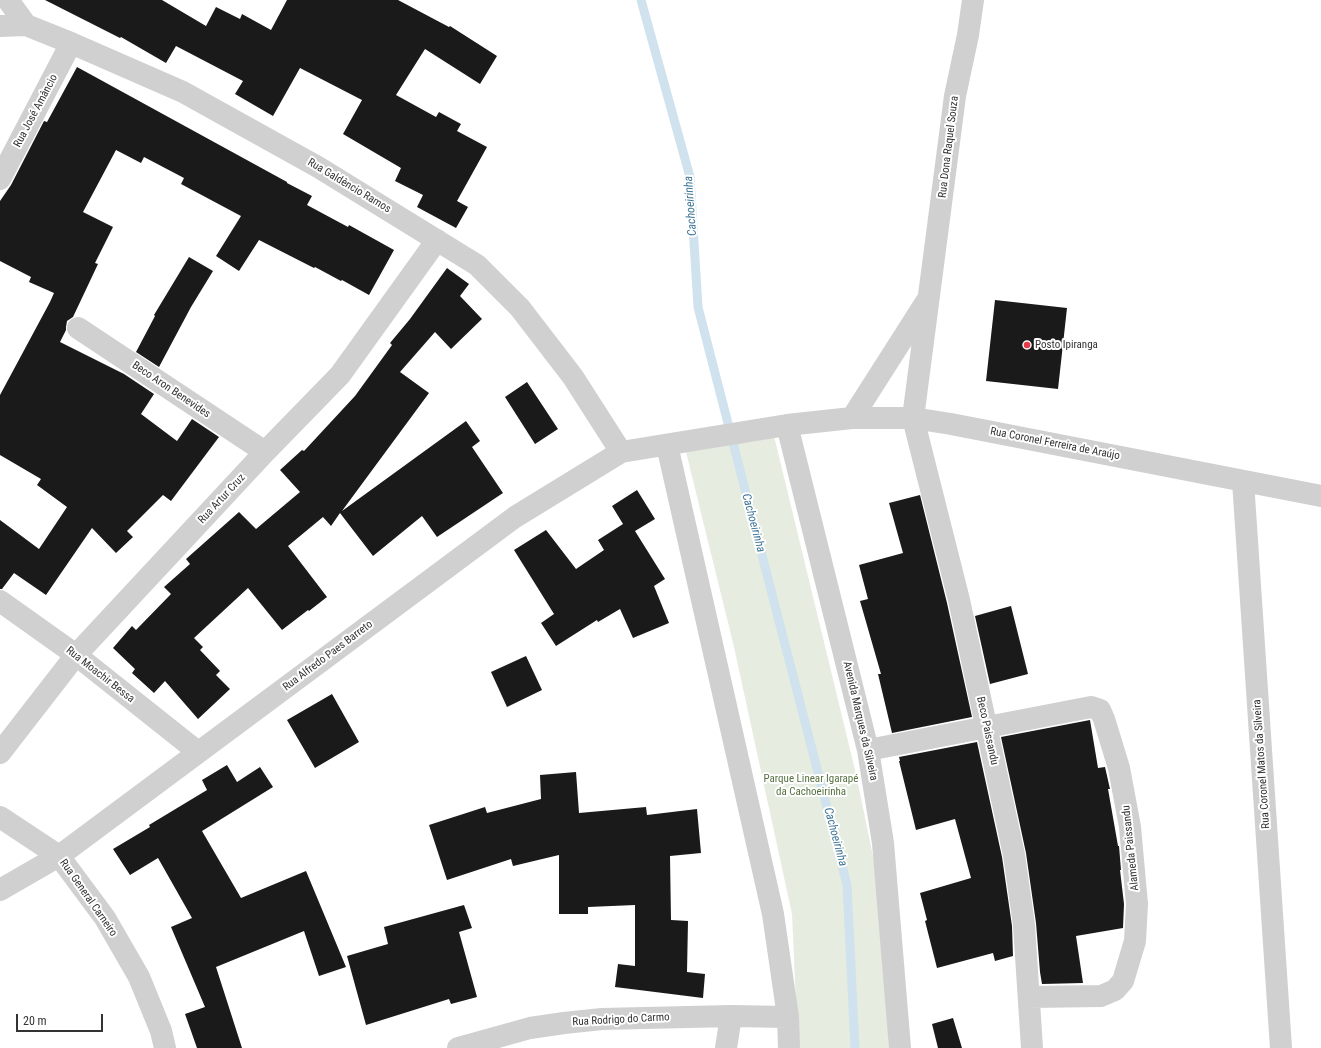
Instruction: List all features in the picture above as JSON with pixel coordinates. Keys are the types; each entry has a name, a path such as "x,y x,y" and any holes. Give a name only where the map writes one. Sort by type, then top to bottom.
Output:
{"street":[{"path":"8,0 26,25"},
{"name":"Rua Dona Raquel Souza","path":"913,418 955,96 968,35 973,0"},
{"name":"Rua Galdêncio Ramos","path":"0,26 26,25 183,92 318,167 477,265 520,308 573,377 621,452"},
{"name":"Rua José Amâncio","path":"0,178 71,43"},
{"name":"Rua Artur Cruz","path":"0,753 76,655 265,452 340,375 437,240"},
{"name":"Rua Dona Raquel Souza","path":"852,418 930,296"},
{"name":"Beco Aron Benevides","path":"78,328 265,452"},
{"name":"Rua Coronel Ferreira de Araújo","path":"761,429 852,418 913,418 958,425 1321,496"},
{"name":"Beco Paissandu","path":"913,418 959,600 1014,854 1024,925 1032,1048"},
{"name":"Avenida Marques da Silveira","path":"787,425 868,750 883,843 900,1048"},
{"name":"Rua Alfredo Paes Barreto","path":"0,890 59,856 515,517 621,452 761,429"},
{"path":"675,444 773,914 788,1017 789,1048"},
{"name":"Rua Coronel Matos da Silveira","path":"1243,481 1281,1048"},
{"name":"Rua Moachir Bessa","path":"0,601 76,655 198,752"},
{"name":"Alameda Paissandu","path":"987,728 1091,707 1100,710 1119,768 1130,827 1136,904 1135,941 1123,981 1115,990 1101,996 1029,997"},
{"path":"868,750 987,728"},
{"name":"Rua General Carneiro","path":"0,817 59,856 105,918 140,977 161,1031 165,1048"},
{"path":"726,1048 730,1016"},
{"name":"Rua Rodrigo do Carmo","path":"458,1048 530,1028 564,1022 602,1019 730,1016 788,1017"}],"green space":[{"name":"Parque Linear Igarapé da Cachoeirinha","path":"774,436 856,774 881,895 889,1048 798,1048 792,914 734,647 686,452"}],"building":[{"path":"45,0 162,0 206,26 216,7 240,19 242,14 271,30 287,0 398,0 449,27 450,26 497,56 480,84 425,49 396,95 436,117 439,112 461,124 457,131 487,147 457,201 468,207 456,228 417,207 423,195 395,181 401,168 343,134 362,100 300,68 273,116 235,94 243,81 176,46 166,63 121,37 120,38"},
{"path":"77,67 312,196 307,205 348,227 349,225 394,250 369,295 342,280 341,281 315,267 314,268 259,240 239,271 216,256 241,216 181,184 184,178 144,157 141,163 116,150 83,212 113,227 95,263 98,264 73,317 67,321 66,330 60,342 124,374 154,394 141,414 177,441 192,419 219,437 171,501 163,495 127,531 133,537 116,553 92,528 46,595 14,573 2,589 0,589 0,520 39,549 67,507 37,485 41,479 0,455 0,395 54,293 29,282 31,277 0,261 0,201 11,185 44,121 47,122"},
{"path":"189,257 213,271 191,307 159,367 136,352 155,316 154,315"},
{"path":"447,268 469,284 460,296 482,319 451,349 435,332 400,372 429,393 342,511 466,421 480,441 472,447 503,493 437,537 422,516 373,556 340,513 331,526 323,517 288,546 327,597 282,630 248,588 194,638 203,647 200,650 220,671 216,675 230,689 198,719 165,681 154,693 132,673 135,669 113,648 132,626 136,630 171,594 164,587 190,564 186,559 239,512 256,529 300,492 280,470 302,450 304,451 355,396 392,345 390,343 410,319"},
{"name":"Posto Ipiranga","path":"995,300 1067,308 1058,389 986,381"},
{"path":"527,382 558,429 535,444 505,397"},
{"path":"637,490 655,519 635,531 665,579 654,586 669,623 633,638 620,609 598,622 597,620 556,646 541,623 554,614 514,550 546,530 576,569 604,550 598,540 623,524 612,506"},
{"path":"920,495 947,603 972,717 892,733 878,674 881,674 860,601 868,599 859,565 903,553 889,503"},
{"path":"1011,606 1028,674 990,684 975,616"},
{"path":"526,656 542,690 507,707 491,672"},
{"path":"332,694 359,742 315,768 287,720"},
{"path":"1090,720 1098,768 1105,767 1110,789 1108,789 1119,846 1124,904 1123,928 1076,936 1083,983 1042,984 1036,923 1026,853 1001,737"},
{"path":"977,742 1002,857 1012,926 1013,956 995,961 993,953 937,968 925,921 927,920 920,893 971,878 955,819 916,830 899,757"},
{"path":"227,765 237,782 260,767 273,787 202,831 241,898 306,871 346,967 319,976 304,931 216,967 242,1048 197,1048 185,1014 205,1007 171,927 192,918 158,858 130,875 113,849 207,790 202,780"},
{"path":"576,772 579,813 646,807 647,815 697,809 701,853 670,856 671,920 688,921 687,972 705,974 703,998 615,987 618,964 635,966 635,905 588,907 588,914 559,914 559,855 513,866 511,859 447,880 429,825 485,807 487,813 541,799 540,775"},
{"path":"464,905 472,928 459,932 477,997 451,1004 449,999 366,1025 347,956 388,944 384,927"},
{"path":"953,1018 962,1048 938,1048 932,1024"}],"waterway":[{"name":"Cachoeirinha","path":"641,0 690,177 698,307 847,885 855,1048"}],"place":[{"name":"Posto Ipiranga","path":"1027,345"}]}
